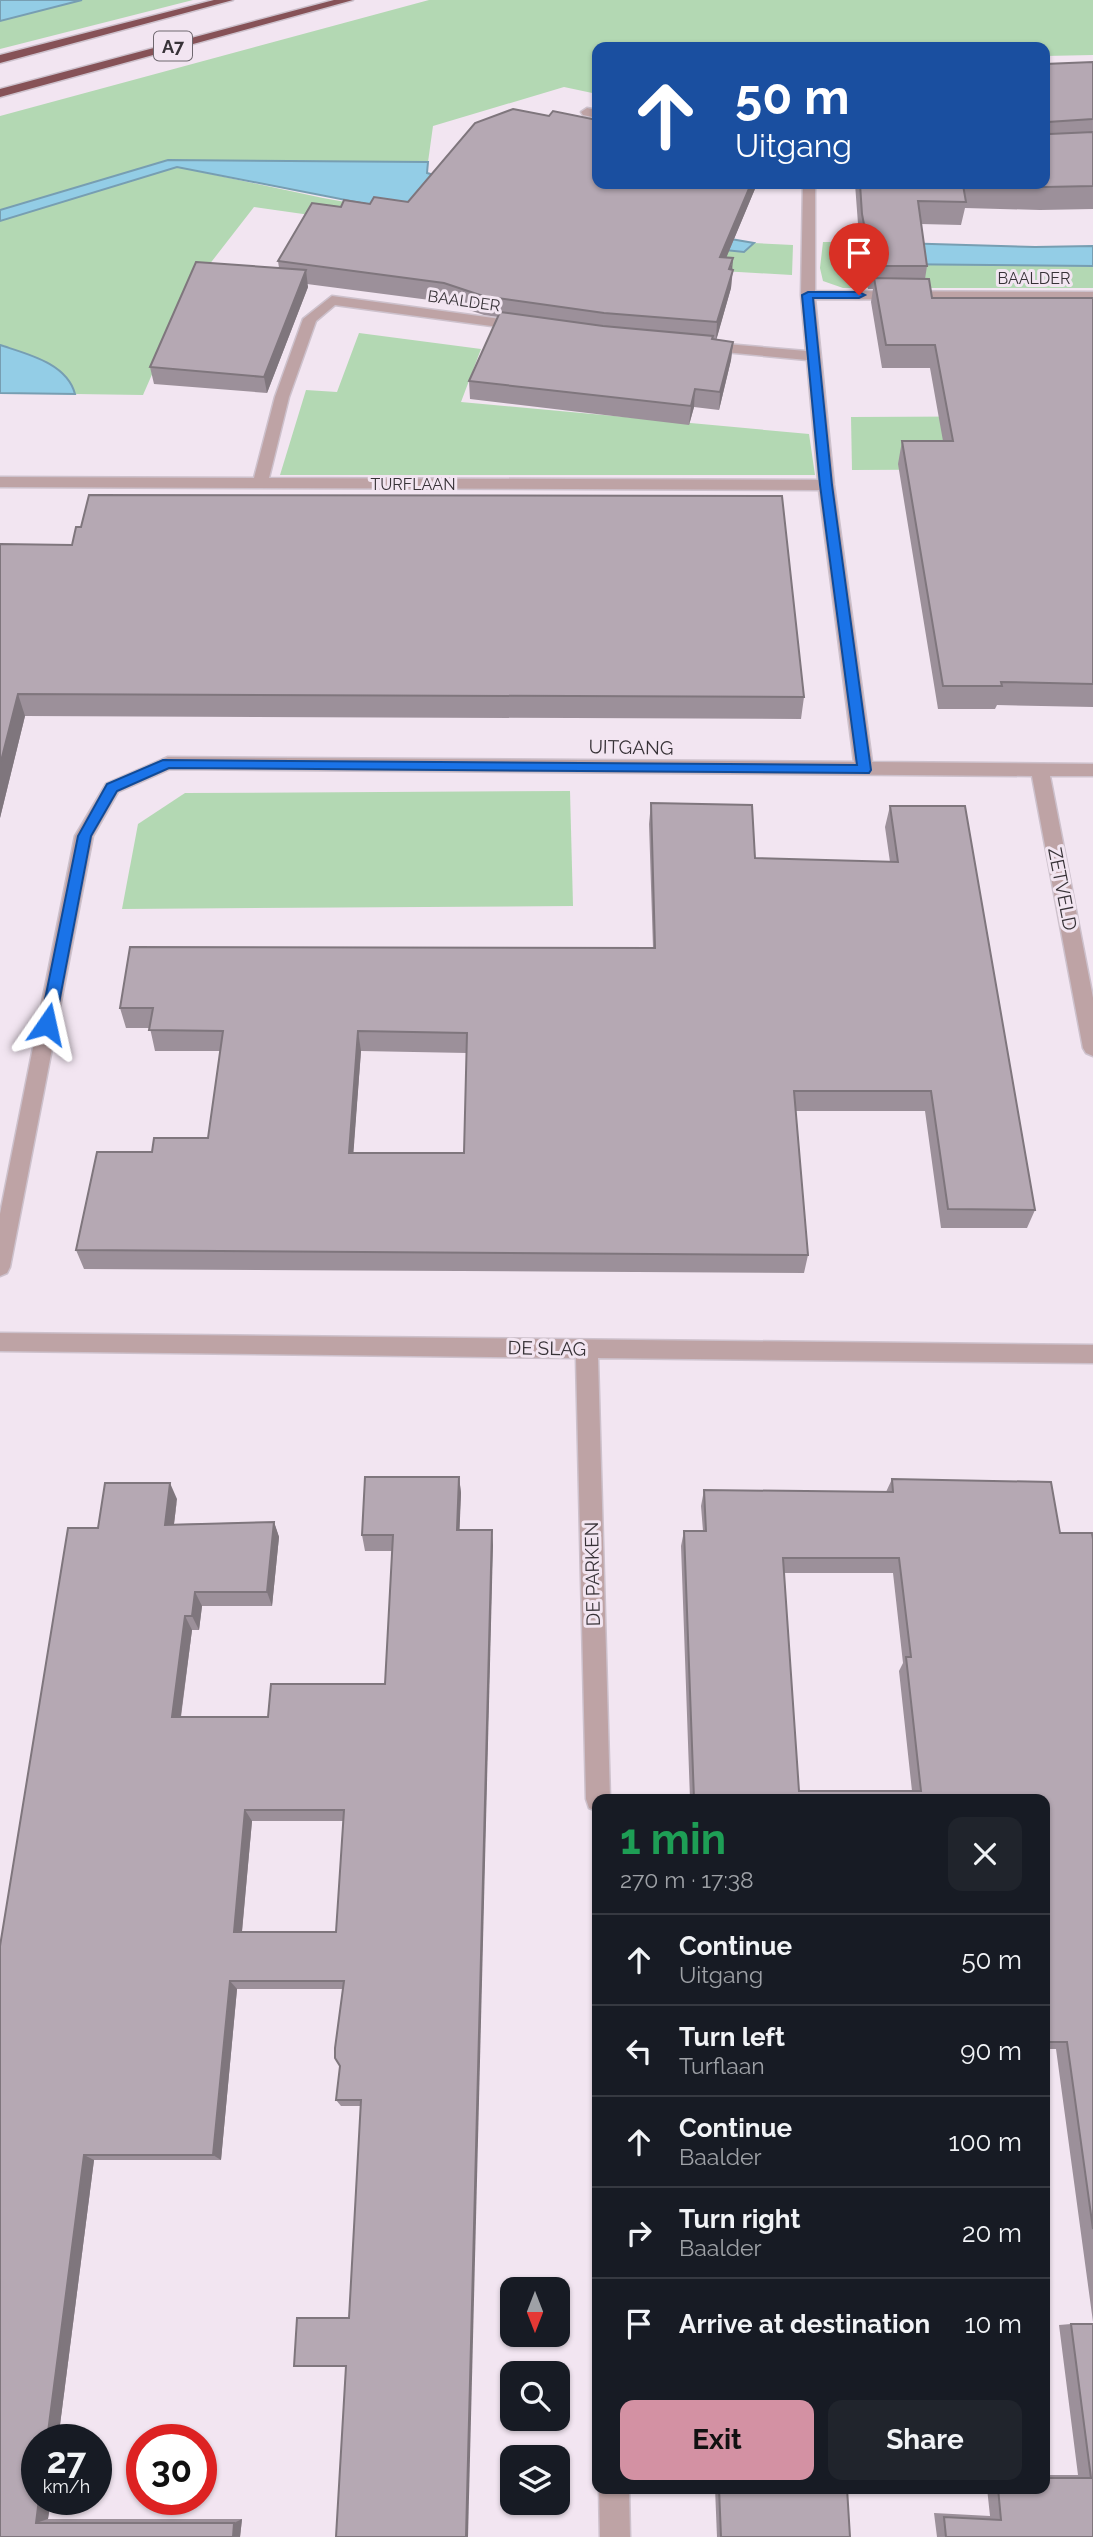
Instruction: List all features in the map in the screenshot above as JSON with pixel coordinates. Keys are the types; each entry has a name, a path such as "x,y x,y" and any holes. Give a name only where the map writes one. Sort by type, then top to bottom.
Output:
{"highway":[{"name":"A7","path":"0,59 227,0"},
{"name":"A7","path":"0,93 347,0"}],"street":[{"path":"809,189 808,295 826,485 864,770"},
{"name":"BAALDER","path":"808,295 1093,296"},
{"name":"BAALDER","path":"260,484 282,397 310,319 332,300 535,328"},
{"path":"682,345 814,356"},
{"name":"TURFLAAN","path":"0,482 826,485"},
{"name":"UITGANG","path":"0,1267 85,836 112,788 168,764 1093,770"},
{"name":"ZETVELD","path":"1040,771 1093,1048"},
{"name":"DE SLAG","path":"0,1342 1093,1354"},
{"name":"DE PARKEN","path":"587,1348 597,1794"},
{"path":"614,2494 615,2537"}],"green space":[{"path":"82,0 193,0 0,49 0,21"},
{"path":"429,0 1093,0 1093,55 1050,56 1050,42 592,42 592,93 564,87 433,126 428,162 196,160 178,167 323,198 463,223 744,252 754,243 793,245 792,275 688,269 254,207 188,292 143,395 75,394 71,383 55,367 0,345 0,116"},
{"path":"823,242 863,242 884,264 1093,266 1093,288 843,288 823,281 820,268"},
{"path":"359,333 481,349 461,402 809,434 815,475 280,475 306,390 337,392"},
{"path":"1093,416 1093,469 852,470 851,417"},
{"path":"570,791 573,906 122,909 138,824 185,793"}],"water":[{"path":"0,0 82,0 0,21"},
{"path":"168,160 428,162 427,173 508,194 630,221 754,243 744,252 463,223 177,167 0,221 0,210"},
{"path":"863,242 1093,246 1093,266 884,264 860,258 856,248"},
{"path":"0,345 55,367 71,383 75,394 0,393"}],"building":[{"path":"1093,62 1093,119 1050,122 1050,64"},
{"path":"513,109 549,116 553,111 592,119 592,189 749,189 720,257 733,258 729,269 733,270 717,322 604,313 483,296 444,283 278,261 312,203 341,207 344,200 370,204 374,197 408,202 475,123"},
{"path":"1093,132 1093,186 1050,187 1050,134"},
{"path":"860,189 964,189 966,202 918,201 927,266 872,266"},
{"path":"196,262 306,270 264,377 150,367"},
{"path":"874,278 929,279 932,298 1093,298 1093,684 1001,682 1002,686 943,686 902,441 953,441 935,345 886,345"},
{"path":"500,312 603,326 713,336 712,339 733,342 720,392 695,389 691,406 469,381"},
{"path":"89,495 782,496 804,697 18,694 0,765 0,544 72,545 76,527 81,527"},
{"path":"651,803 752,805 755,858 898,862 890,806 965,806 1035,1210 948,1209 931,1091 794,1091 808,1255 76,1250 97,1152 152,1152 154,1138 208,1138 223,1031 149,1030 153,1008 120,1008 130,947 655,948","holes":["358,1031 467,1033 464,1153 349,1153"]},
{"path":"365,1477 459,1477 457,1530 492,1530 466,2537 336,2537 346,2366 294,2366 297,2318 349,2318 361,2100 336,2100 340,2066 335,2058 335,2048 344,1981 230,1981 213,2155 84,2155 49,2424 21,2424 21,2515 37,2515 36,2523 234,2523 233,2537 0,2537 0,1946 68,1528 98,1528 105,1483 170,1483 165,1525 274,1522 267,1592 195,1592 192,1616 185,1616 172,1717 268,1717 271,1684 385,1684 393,1535 362,1535","holes":["245,1810 344,1810 336,1932 234,1932"]},
{"path":"892,1479 1051,1482 1060,1533 1092,1533 1093,2229 1067,2042 1050,2042 1050,1794 694,1794 684,1531 706,1531 704,1490 893,1492","holes":["783,1558 899,1558 911,1657 906,1657 921,1791 799,1791"]},
{"path":"1071,2324 1093,2324 1093,2537 946,2537 944,2517 1001,2520 999,2494 1050,2494 1050,2478 1091,2478"},
{"path":"719,2494 847,2494 850,2537 721,2537"}],"route":[{"path":"47,1024 85,836 112,788 168,764 864,770 826,485 808,295 859,295"}]}
